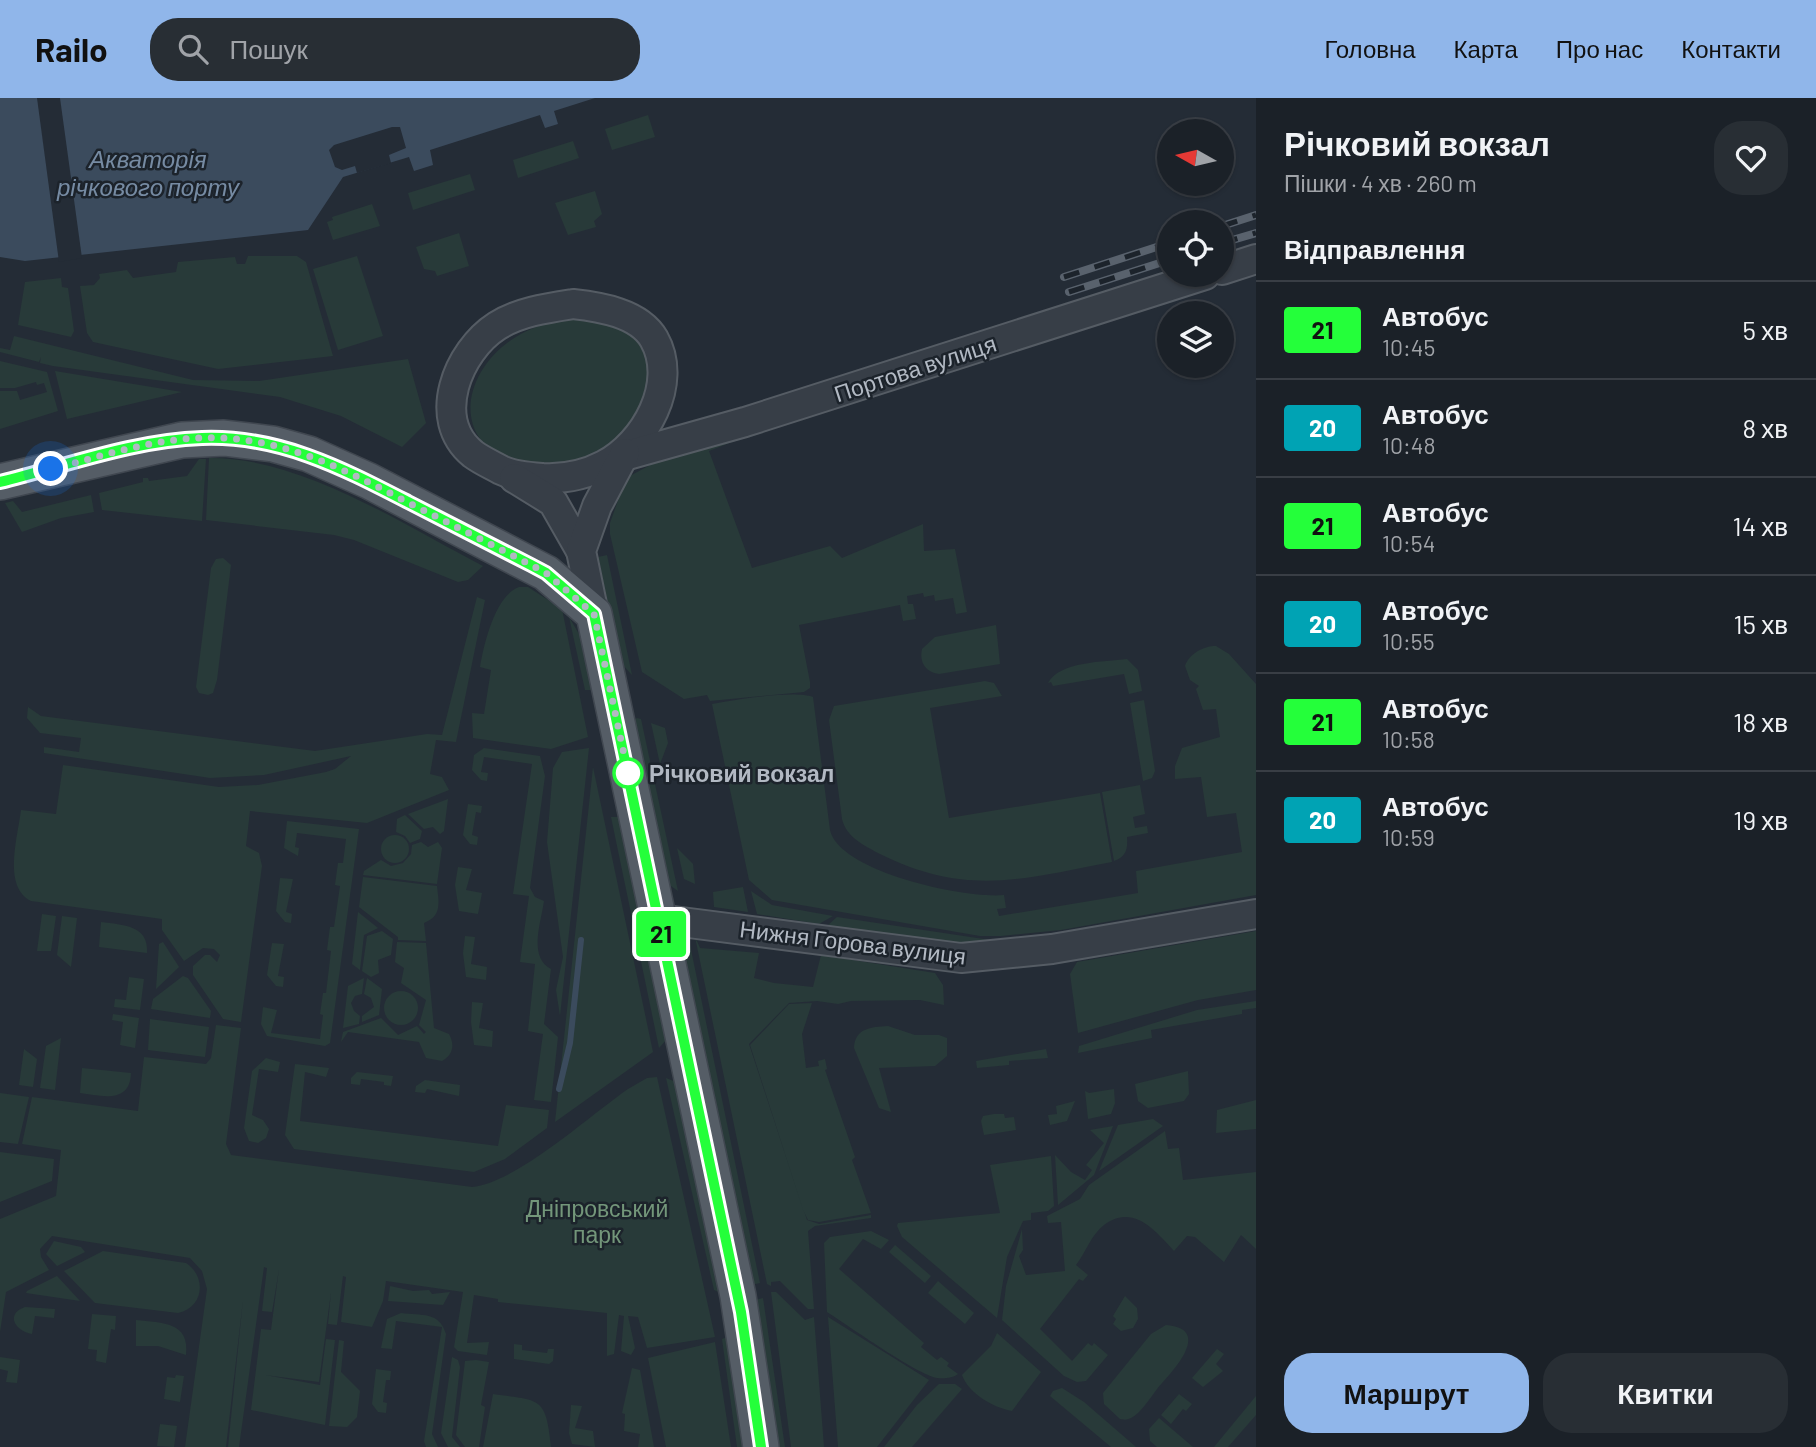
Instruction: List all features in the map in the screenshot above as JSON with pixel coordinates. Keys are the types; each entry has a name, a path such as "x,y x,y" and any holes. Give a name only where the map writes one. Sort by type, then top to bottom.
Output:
{"main road":[{"path":"0,482 182,440 224,438 273,444 309,454 369,481 546,573 594,614 740,1307 761,1447"}],"street":[{"path":"1234,266 1256,258"},
{"name":"Портова вулиця","path":"629,448 734,426 1168,287"},
{"path":"582,551 597,506 629,448 653,415 661,388 662,362 653,337 640,325 601,307 573,304 543,309 498,325 463,362 452,387 454,416 465,445 474,454 553,502 570,527 582,551 594,614"},
{"path":"507,473 561,479 580,475 606,464 629,448"},
{"name":"Нижня Горова вулиця","path":"658,919 961,958 1052,949 1256,914"}],"green space":[{"path":"648,115 655,137 612,150 605,129"},
{"path":"573,141 579,158 518,178 513,160"},
{"path":"470,174 475,190 413,210 408,193"},
{"path":"595,191 602,214 594,221 596,227 568,235 555,203"},
{"path":"372,204 380,226 333,240 327,222 333,220 332,217"},
{"path":"459,233 469,266 437,276 435,271 424,269 416,247"},
{"path":"248,256 297,256 306,262 333,356 218,369 93,342 87,333 80,286 94,285 100,278 99,274 127,270 133,278 176,272 178,262 235,257 237,264 245,264"},
{"path":"357,256 383,336 338,350 313,269"},
{"path":"61,278 62,287 68,288 74,331 71,337 18,325 25,282"},
{"path":"574,319 611,325 635,336 644,345 650,355 653,371 638,425 632,433 610,448 567,464 544,467 506,459 482,442 471,419 472,393 484,367 506,344 536,327"},
{"path":"14,336 193,380 259,381 408,359 426,423 402,447 341,416 280,397 53,366 40,363 41,357 39,362 0,352 0,348 10,350"},
{"path":"0,361 47,372 58,411 0,429 0,391 17,391 20,400 47,392 44,383 37,385 36,382 15,388 0,388"},
{"path":"55,371 182,392 67,419"},
{"path":"749,432 750,435 709,451 752,568 830,546 842,558 923,524 924,551 955,549 967,612 956,614 953,598 935,601 934,595 924,597 923,593 907,596 908,604 913,604 916,619 903,621 900,605 799,625 810,682 810,688 804,692 710,701 707,695 684,699 642,672 610,534 610,523 626,478 654,463"},
{"path":"209,458 244,461 315,481 385,513 483,566 468,580 458,582 354,540 334,535 206,520"},
{"path":"199,459 206,459 202,521 102,510 99,493 143,482 143,478 148,478 149,481 187,476"},
{"path":"91,495 94,512 61,518 22,532 5,503 13,501 22,512"},
{"path":"607,555 632,675 620,662 598,557"},
{"path":"223,558 231,565 217,680 213,693 208,695 199,693 196,687 211,568 216,559"},
{"path":"519,587 528,587 562,609 588,737 551,749 473,738 472,713 484,714 491,670 480,667 488,634 503,600"},
{"path":"477,597 485,600 456,742 436,740 430,774 442,777 449,790 367,823 250,811 246,846 259,853 262,866 241,1022 223,1019 193,975 193,966 205,955 210,955 217,962 220,955 214,949 203,948 184,961 162,930 162,919 31,901 22,894 14,873 21,810 56,814 63,765 219,787 258,785 326,772 335,769 351,756 264,775 210,778 44,753 44,747 79,752 81,738 40,733 27,718 28,707 41,716 315,751 427,734 442,735"},
{"path":"569,617 582,639 594,690 585,690"},
{"path":"996,625 1000,664 939,674 925,666 922,649 935,637"},
{"path":"1216,646 1229,654 1256,684 1256,895 1061,930 980,936 772,900 749,880 712,704 778,695 813,697 830,830 839,845 856,858 906,880 962,892 1004,895 1006,908 997,909 999,916 1138,893 1136,871 1242,852 1236,813 1207,817 1201,777 1175,779 1175,766 1182,748 1220,737 1216,709 1203,710 1196,689 1199,686 1190,680 1185,666 1197,652"},
{"path":"1127,659 1138,670 1142,691 1129,694 1124,674 1053,686 1051,682 1048,683 1062,670 1095,662"},
{"path":"985,681 994,683 1002,696 930,708 949,818 1100,793 1112,862 1022,878 968,880 940,876 911,867 868,848 848,831 842,819 829,720 834,706"},
{"path":"1144,700 1155,771 1152,778 1143,781 1130,703"},
{"path":"641,719 678,891 668,884 634,720"},
{"path":"651,723 665,728 668,743 660,764"},
{"path":"484,748 540,756 545,776 530,888 535,897 544,901 538,948 544,964 551,969 544,1024 558,1037 551,1102 534,1100 543,1034 528,1031 535,964 520,962 529,896 513,894 532,764 484,757 481,772 488,773 487,781 481,780 472,770 474,755"},
{"path":"589,748 560,1016 556,990 563,957 547,842 553,768 562,752"},
{"path":"593,767 653,1052 555,1122"},
{"path":"1140,785 1145,814 1133,817 1135,828 1147,826 1148,833 1127,837 1125,852 1114,861 1102,792"},
{"path":"448,799 444,831 440,834 433,827 424,829 408,814"},
{"path":"468,804 482,806 481,813 476,812 472,835 478,837 477,845 470,844 463,835"},
{"path":"405,815 422,831 420,839 410,843 405,836 396,832 397,819"},
{"path":"611,817 621,817 667,1039 659,1048"},
{"path":"287,821 359,829 330,1043 325,1046 267,1036 261,1024 263,1007 277,1010 271,1033 320,1039 323,1015 320,1014 323,993 326,993 331,951 327,950 330,927 334,927 340,886 335,885 338,863 343,863 346,839 297,833 295,847 299,848 298,856 284,848"},
{"path":"395,835 405,839 409,849 405,859 395,863 385,859 381,849 385,839"},
{"path":"421,842 428,847 438,842 442,848 437,884 363,875 364,871 381,860 391,866 403,863 411,854 412,845"},
{"path":"677,848 693,864 695,884 684,879"},
{"path":"458,867 472,869 466,890 482,893 478,914 459,911 455,885"},
{"path":"363,877 437,886 437,913 424,923 426,941 398,940 398,937 359,907"},
{"path":"280,878 293,879 286,912 292,914 291,923 285,922 276,911"},
{"path":"743,887 748,912 714,907 713,892"},
{"path":"751,891 772,905 833,916 819,924 757,914"},
{"path":"358,912 378,928 364,935 360,970 352,964"},
{"path":"42,914 56,916 51,951 37,951"},
{"path":"62,916 77,918 71,967 57,955"},
{"path":"837,917 997,941 991,944 948,944 827,926"},
{"path":"101,922 126,926 139,932 144,937 147,953 99,947"},
{"path":"382,931 393,939 391,955 378,960 379,973 371,977 362,971 367,936"},
{"path":"1256,931 1256,990 1198,1000 1078,1033 1070,974 1077,962"},
{"path":"465,936 475,937 471,964 487,967 486,980 466,977 463,953"},
{"path":"695,937 700,948 759,953 754,978 774,983 813,987 821,955 935,973 943,985 944,1005 920,1000 851,1001 838,1004 817,1001 789,1003 749,1044 807,1220 819,1224 871,1215 871,1218 815,1226 808,1231 814,1309 808,1309 780,1281 771,1282 771,1286 767,1284"},
{"path":"689,940 760,1283 751,1285 682,958"},
{"path":"163,942 179,967 156,989 159,944"},
{"path":"397,942 426,943 434,1028 449,1034 452,1042 451,1053 442,1061 426,1058 419,1042 348,1032 341,1042 343,1032 381,1018 398,1035 417,1026 424,1034 426,1032 419,1025 426,1000 401,983 404,968 395,962"},
{"path":"272,943 284,944 278,976 284,977 283,987 276,986 267,975"},
{"path":"183,976 188,978 211,1011 210,1018 151,1009 153,999"},
{"path":"129,977 144,979 140,1010 114,1007 115,999 126,1000"},
{"path":"364,978 362,994 355,996 351,1003 360,1016 359,1024 343,1028 348,986"},
{"path":"367,978 382,989 379,1015 362,1022 362,1016 374,1007 371,998 364,994"},
{"path":"401,991 413,996 418,1008 413,1020 401,1025 389,1020 384,1008 389,996"},
{"path":"1256,1001 1256,1008 1242,1010 1242,1014 1151,1030 1152,1038 1078,1053 1079,1046 1197,1010"},
{"path":"472,1002 483,1003 479,1028 493,1031 492,1047 474,1045"},
{"path":"812,1003 802,1034 806,1068 819,1066 818,1061 825,1059 825,1070 871,1213 819,1222 808,1220 803,1210 750,1045 789,1004"},
{"path":"113,1014 139,1018 135,1048 120,1045 123,1022 112,1020"},
{"path":"150,1019 209,1027 205,1057 148,1050"},
{"name":"Дніпровський парк","path":"216,1025 241,1028 226,1144 231,1155 472,1187 490,1183 509,1174 552,1147 628,1089 647,1078 657,1077 715,1337 647,1348 638,1317 628,1316 635,1348 631,1355 621,1351 624,1316 619,1315 614,1354 607,1356 607,1313 498,1302 498,1299 474,1295 467,1343 489,1342 487,1355 458,1351 454,1347 463,1292 386,1281 383,1301 372,1327 341,1322 346,1277 343,1276 337,1325 328,1324 331,1292 319,1382 265,1375 320,1385 326,1339 335,1340 325,1425 251,1410 261,1329 271,1330 279,1269 272,1312 262,1311 267,1268 264,1267 239,1447 228,1447 243,1300 226,1447 185,1447 207,1289 202,1271 190,1258 52,1236 40,1249 41,1257 49,1270 6,1292 0,1332 0,1219 56,1196 61,1150 22,1144 32,1097 138,1111 144,1057 206,1064 211,1058"},
{"path":"888,1026 915,1035 939,1035 947,1038 947,1056 935,1066 879,1068 891,1112 879,1108 854,1048 857,1036 865,1030"},
{"path":"61,1038 55,1090 40,1088 46,1046"},
{"path":"24,1049 37,1059 33,1087 19,1085"},
{"path":"1046,1049 1048,1058 1009,1061 1009,1065 977,1068 976,1061"},
{"path":"266,1058 280,1062 278,1072 259,1069 252,1115 263,1120 269,1129 266,1138 258,1143 249,1141 244,1128 252,1071"},
{"path":"295,1064 329,1068 326,1077 305,1072 300,1121 498,1146 506,1105 549,1110 547,1128 505,1159 474,1172 294,1149 285,1135"},
{"path":"82,1068 131,1073 129,1083 126,1090 113,1096 80,1093"},
{"path":"1188,1071 1189,1094 1184,1101 1148,1108 1138,1101 1135,1084"},
{"path":"357,1072 393,1076 391,1086 384,1085 384,1082 361,1079 360,1085 351,1084 351,1078"},
{"path":"666,1078 676,1082 723,1294 714,1290"},
{"path":"425,1080 460,1085 459,1096 427,1089 425,1093 415,1092 416,1086"},
{"path":"1114,1089 1115,1103 1111,1114 1088,1119 1085,1091 1089,1093"},
{"path":"0,1093 29,1097 18,1144 0,1142"},
{"path":"1256,1100 1256,1129 1216,1133 1217,1110"},
{"path":"1075,1101 1067,1121 1050,1125 1048,1115 1057,1114 1056,1106"},
{"path":"1004,1114 1005,1118 1014,1117 1016,1130 984,1135 981,1121 983,1116"},
{"path":"1153,1119 1163,1126 1099,1171 1118,1125"},
{"path":"1113,1126 1094,1175 1058,1205 1055,1155 1071,1172 1085,1180 1092,1170 1086,1165 1104,1143 1090,1130"},
{"path":"1165,1131 1168,1149 1179,1148 1183,1180 1256,1172 1256,1249 1241,1235 1224,1262 1195,1237 1187,1236 1174,1251 1151,1228 1134,1218 1115,1219 1104,1225 1076,1265 1088,1275 1083,1281 1079,1279 1040,1329 1072,1361 1088,1343 1092,1346 1094,1343 1108,1355 1086,1381 1077,1382 1064,1376 1002,1320 1006,1286 1022,1229 1023,1250 1019,1256 1026,1275 1065,1271 1061,1222 1048,1223 1047,1216 1080,1199 1089,1185"},
{"path":"0,1152 54,1159 52,1181 0,1202"},
{"path":"1051,1156 1054,1206 1048,1211 1031,1213 1031,1220 1023,1221 1007,1257 997,1318 902,1237 898,1223 1000,1213 990,1165"},
{"path":"871,1231 889,1240 881,1249 863,1239 839,1269 924,1343 921,1347 937,1360 941,1357 949,1363 947,1366 958,1374 943,1378 927,1375 827,1312 824,1243 830,1237"},
{"path":"54,1241 81,1247 85,1252 57,1266 46,1254"},
{"path":"895,1245 931,1276 925,1283 889,1252"},
{"path":"103,1251 186,1263 193,1269 200,1283 197,1298 187,1310 178,1313 95,1303 64,1271"},
{"path":"57,1276 80,1301 26,1293 27,1291"},
{"path":"938,1281 974,1313 965,1324 928,1293"},
{"path":"390,1286 413,1291 429,1290 432,1294 450,1292 443,1305 388,1301"},
{"path":"771,1292 776,1292 805,1320 814,1317 824,1447 791,1447"},
{"path":"1125,1296 1137,1308 1138,1319 1133,1328 1121,1331 1113,1324 1116,1319 1113,1316"},
{"path":"763,1298 785,1447 776,1447 755,1300"},
{"path":"25,1307 55,1309 54,1318 35,1316 32,1334 26,1332 17,1326 14,1318 19,1310"},
{"path":"401,1313 434,1318 439,1321 446,1334 432,1434 438,1447 426,1447 424,1441 442,1327 396,1321 392,1349 381,1348 387,1319"},
{"path":"92,1314 116,1316 115,1330 111,1329 106,1363 96,1361 97,1350 88,1349"},
{"path":"828,1317 929,1380 877,1447 838,1447"},
{"path":"136,1320 165,1324 179,1330 184,1336 186,1355 158,1346 136,1346"},
{"path":"1166,1325 1180,1328 1187,1335 1185,1353 1138,1413 1126,1420 1120,1419 1104,1404 1103,1393 1151,1334"},
{"path":"997,1333 1041,1372 1012,1411 982,1399 965,1382 962,1375 991,1346"},
{"path":"730,1336 746,1447 737,1447 722,1339"},
{"path":"339,1340 344,1341 341,1372 360,1391 357,1417 347,1427 329,1426"},
{"path":"715,1342 731,1447 666,1447 648,1358"},
{"path":"514,1344 522,1345 522,1350 547,1353 548,1349 554,1349 553,1361 549,1364 514,1359"},
{"path":"1217,1349 1224,1354 1216,1364 1223,1371 1203,1387 1192,1378"},
{"path":"0,1357 20,1360 17,1383 6,1382 8,1371 0,1369"},
{"path":"452,1357 458,1360 460,1367 452,1437 460,1447 448,1447 441,1433"},
{"path":"465,1361 489,1362 481,1405 485,1407 479,1447 465,1447 456,1435"},
{"path":"632,1368 640,1370 654,1447 638,1447 640,1434 624,1431 625,1414 622,1413"},
{"path":"376,1369 391,1371 390,1380 386,1380 383,1402 387,1403 386,1413 378,1412 372,1404"},
{"path":"176,1375 184,1376 180,1402 164,1399 167,1377 175,1378"},
{"path":"939,1384 955,1384 962,1389 912,1447 884,1447 917,1405"},
{"path":"1062,1388 1084,1402 1136,1447 1111,1447 1050,1396 1053,1391"},
{"path":"493,1394 531,1400 538,1404 546,1418 551,1447 483,1447"},
{"path":"1179,1394 1192,1404 1186,1411 1183,1409 1171,1424 1161,1415"},
{"path":"1256,1396 1256,1415 1228,1447 1214,1447"},
{"path":"571,1405 582,1406 575,1428 593,1431 595,1447 572,1444 569,1433"},
{"path":"1159,1418 1193,1447 1157,1447 1150,1441 1149,1429"},
{"path":"160,1424 177,1426 174,1447 157,1446"}],"water":[{"name":"Акваторія річкового порту","path":"0,98 595,98 554,111 558,124 545,128 540,115 430,150 433,165 414,171 409,157 343,177 308,230 25,261 0,257"}],"pier":[{"path":"37,98 60,98 82,258 59,262"},
{"path":"392,127 400,127 406,148 389,155 391,163 357,173 355,166 342,170 335,167 329,150 334,145"}],"waterway":[{"path":"559,1089 570,1043 581,940"}],"railway":[{"path":"1234,222 1256,215"},
{"path":"1234,239 1256,233"},
{"path":"1064,277 1157,247"},
{"path":"1069,292 1157,264"}],"bus line":[{"name":"21","path":"0,482 171,441 224,438 273,444 309,454 369,481 531,565 546,573 594,614 741,1312 761,1447"}],"place":[{"name":"Річковий вокзал","path":"628,773"}],"route":[{"path":"51,469 145,446 182,440 224,438 273,444 309,454 369,481 531,565 546,573 594,614 628,773"}]}
